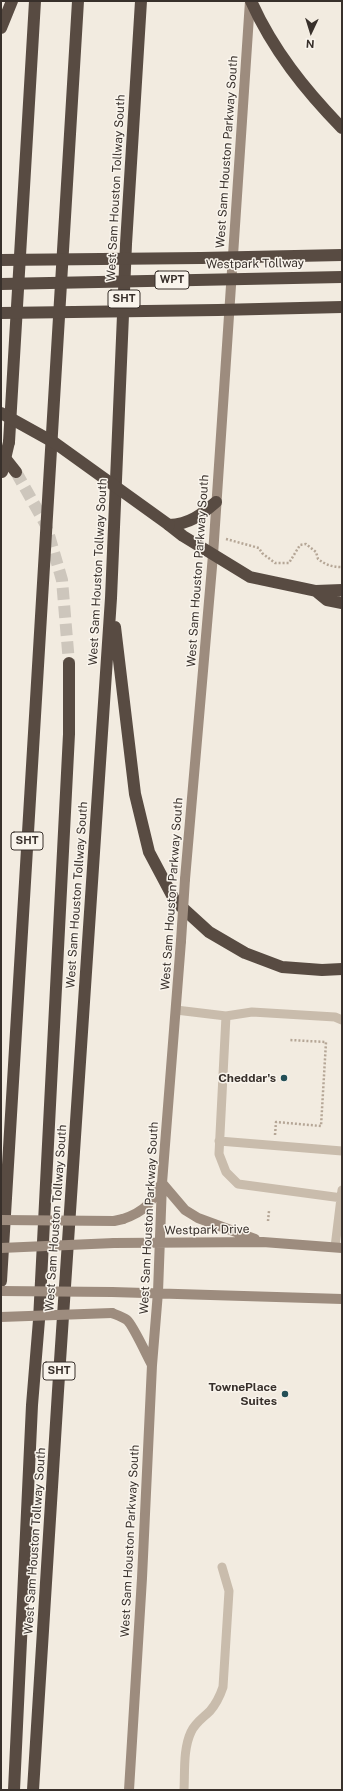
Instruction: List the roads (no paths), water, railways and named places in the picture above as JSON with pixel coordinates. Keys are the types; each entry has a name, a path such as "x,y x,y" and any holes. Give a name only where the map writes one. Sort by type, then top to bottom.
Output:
{"highway":[{"path":"1,28 12,1"},
{"path":"1,472 9,442 35,1"},
{"name":"SHT","path":"1,1281 78,1"},
{"name":"West Sam Houston Tollway South","path":"33,1790 58,1383 111,598 126,252 141,1"},
{"path":"251,1 272,40 293,73 316,101 342,128"},
{"path":"1,260 342,255"},
{"name":"Westpark Tollway","path":"1,284 342,276"},
{"path":"1,313 218,310 342,306"},
{"path":"1,413 55,444 178,528 213,555 250,577 316,591 342,590"},
{"path":"1,453 16,472"},
{"path":"178,528 198,516 216,502"},
{"path":"316,591 327,600 342,603"},
{"path":"111,598 135,794 149,852 175,901 209,932 244,953 282,967 322,970 342,969"},
{"path":"14,1790 32,1405 39,1320 69,734 69,663"}],"main road":[{"name":"West Sam Houston Parkway South","path":"129,1790 142,1586 152,1366 158,1292 162,1183 185,879 213,555 246,54 251,1"},
{"path":"1,1220 114,1221 144,1209 153,1200 162,1183 186,1210 198,1218 213,1225 263,1242"},
{"name":"Westpark Drive","path":"1,1248 114,1243 263,1242 339,1247"},
{"path":"1,1291 158,1292 342,1299"},
{"path":"1,1317 112,1314 127,1320 133,1327 136,1337 152,1366"}],"lane":[{"path":"176,1010 226,1016 252,1012 336,1017 342,1020"},
{"path":"226,1016 219,1141 219,1154 226,1172 238,1184 342,1198"},
{"path":"219,1141 342,1151"},
{"path":"339,1247 342,1190"},
{"path":"184,1790 186,1745 191,1731 218,1700 223,1687 229,1591 222,1567"}],"tunnel":[{"path":"16,472 46,525 62,580 69,663"}],"place":[{"name":"Cheddar's","path":"284,1078"},
{"name":"TownePlace Suites","path":"285,1394"}]}
